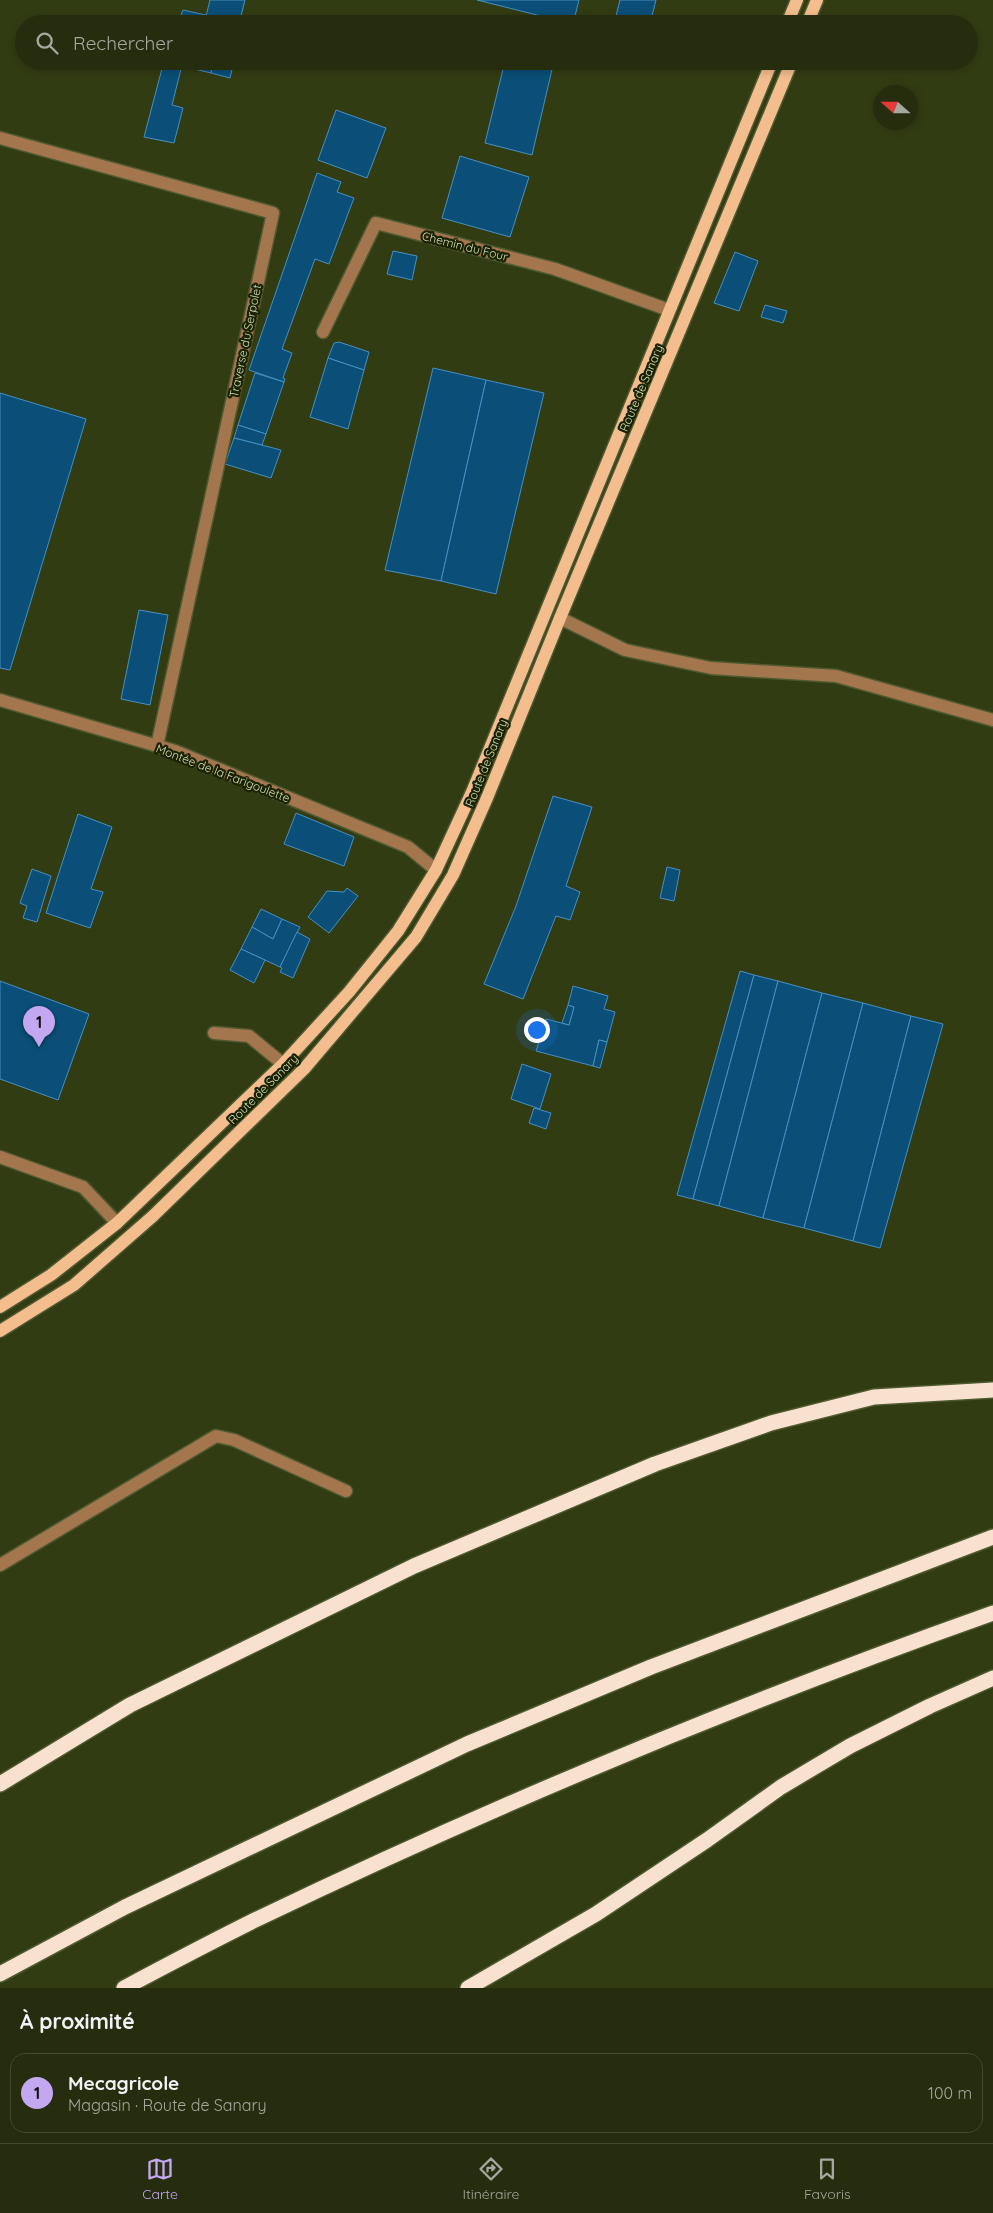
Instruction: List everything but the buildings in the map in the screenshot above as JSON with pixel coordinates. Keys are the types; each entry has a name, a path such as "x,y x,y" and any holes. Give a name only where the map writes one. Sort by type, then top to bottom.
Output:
{"highway":[{"path":"0,1784 130,1705 405,1570 655,1464 771,1423 874,1397 993,1390"},
{"path":"0,1974 125,1907 467,1744 651,1667 993,1537"},
{"path":"124,1988 270,1913 402,1852 586,1771 782,1693 993,1613"},
{"path":"468,1988 596,1914 782,1787 850,1746 930,1706 993,1678"}],"main road":[{"path":"791,15 797,0"},
{"path":"811,15 817,0"},
{"name":"Route de Sanary","path":"0,1307 51,1275 117,1223 284,1064 349,992 398,931 436,870 475,783 768,70"},
{"name":"Route de Sanary","path":"0,1331 74,1285 153,1216 304,1069 416,937 453,874 484,807 560,618 788,70"}],"lane":[{"name":"Traverse du Serpolet","path":"0,138 273,213 157,746"},
{"name":"Chemin du Four","path":"323,332 376,223 555,269 669,310"},
{"path":"560,618 625,650 711,668 836,676 993,720"},
{"name":"Montée de la Farigoulette","path":"0,700 184,755 408,847 436,870"},
{"path":"214,1033 249,1036 284,1064"},
{"path":"0,1157 83,1187 117,1223"},
{"path":"0,1565 216,1436 234,1440 346,1491"}],"place":[{"name":"Mecagricole","path":"39,1047"}]}
